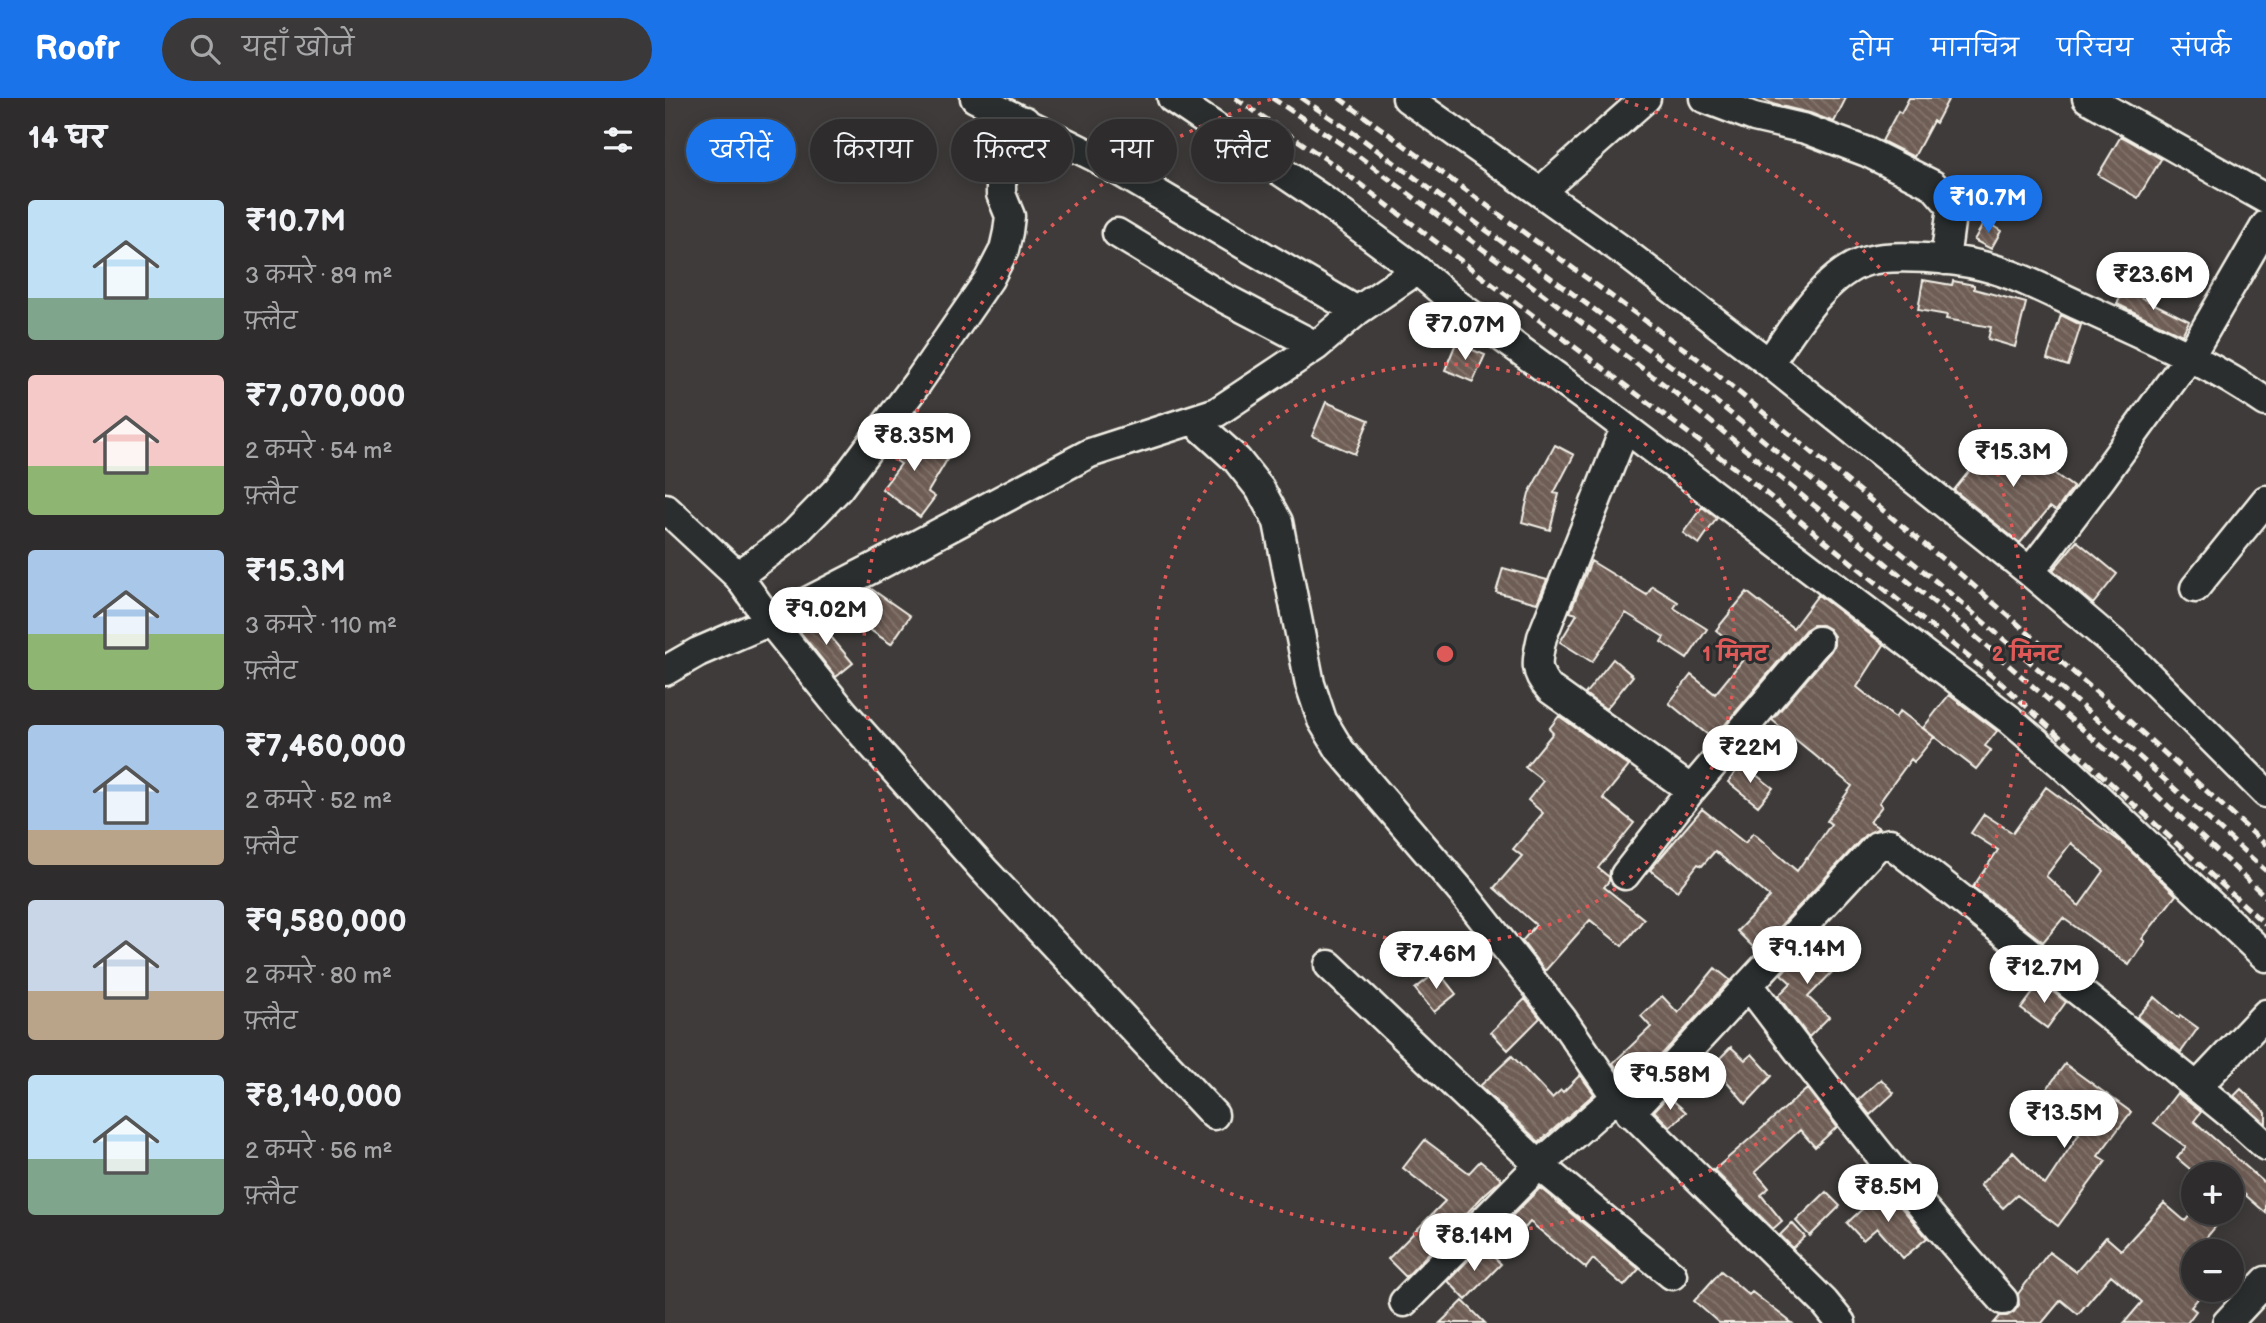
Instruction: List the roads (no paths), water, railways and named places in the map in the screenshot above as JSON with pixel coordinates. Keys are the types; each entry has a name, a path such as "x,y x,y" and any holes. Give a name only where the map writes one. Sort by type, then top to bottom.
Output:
{"street":[{"path":"975,98 1021,119"},
{"path":"1172,98 1319,197 1417,270 1458,305 2009,719 2064,766 2266,957"},
{"path":"1407,98 1623,251 1769,363 2030,572 2132,659 2266,793"},
{"path":"1540,192 1646,98"},
{"path":"1704,98 1760,107 1805,129 1867,152 1933,185 1952,206 1945,260"},
{"path":"2087,98 2266,199"},
{"path":"1073,146 1357,311"},
{"path":"738,576 794,534 838,489 918,382 989,279 1003,250 1010,216 1001,194 1001,182"},
{"path":"2030,572 2190,356 2266,225"},
{"path":"1117,233 1224,298 1316,346"},
{"path":"1769,363 1819,295 1842,274 1865,261 1889,258 1945,260 1982,266 2013,275 2190,356 2242,385 2266,402"},
{"path":"665,671 698,652 770,621 1090,453 1217,412 1316,346 1357,311 1417,270"},
{"path":"1194,421 1237,460 1259,488 1278,522 1310,684 1322,720 1340,750 1462,892 1554,1008 1623,1105 1805,1282 1841,1323"},
{"path":"1625,428 1542,637 1537,665 1540,678 1550,689 1691,790"},
{"path":"2195,588 2266,500"},
{"path":"665,508 738,576 770,621 844,713 984,870 1214,1115"},
{"path":"1625,874 1691,790 1818,641"},
{"path":"1404,1302 1539,1165 1623,1105 1749,985 1877,846 1890,843 2197,1087 2266,1146"},
{"path":"1329,965 1539,1165 1672,1275"},
{"path":"1749,985 1827,1089 1959,1251 2003,1300"},
{"path":"2197,1087 2266,1014"},
{"path":"2227,1323 2266,1281"}],"railway":[{"path":"1235,98 1336,166 1741,473 2002,684 2266,925"},
{"path":"1272,98 1349,149 1674,392 1967,629 2135,775 2266,897"},
{"path":"1301,98 1358,136 1686,377 1938,583 2114,734 2266,871"},
{"path":"1339,98 1698,359 1951,566 2126,718 2266,845"}]}
